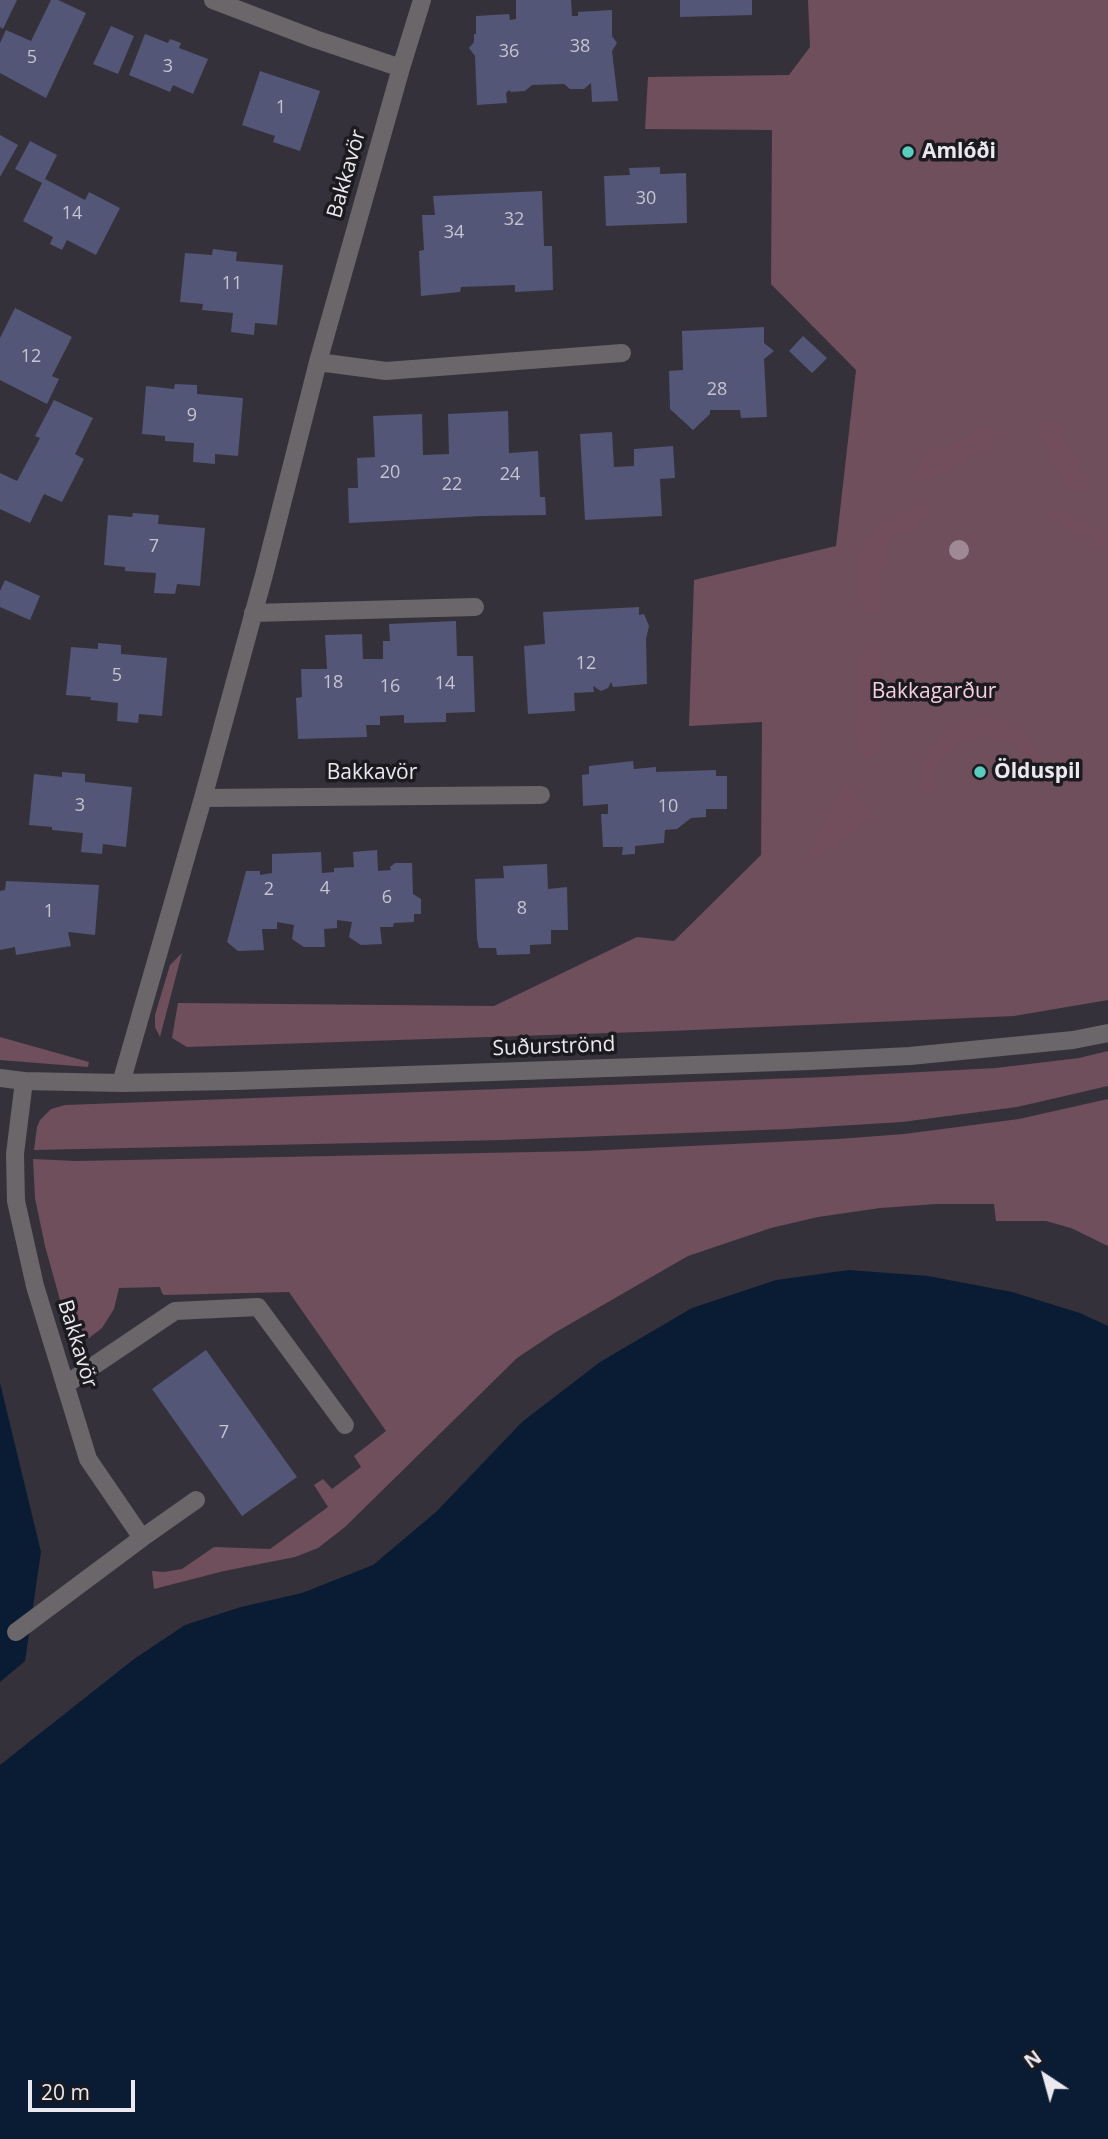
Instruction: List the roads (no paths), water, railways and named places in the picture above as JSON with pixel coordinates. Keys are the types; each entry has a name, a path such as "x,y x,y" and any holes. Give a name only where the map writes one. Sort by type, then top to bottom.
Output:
{"street":[{"path":"213,0 401,68"},
{"name":"Bakkavör","path":"121,1083 203,798 318,362 422,0"},
{"path":"318,362 387,371 622,353"},
{"path":"253,613 475,607"},
{"name":"Bakkavör","path":"203,798 541,795"},
{"name":"Suðurströnd","path":"0,1078 121,1083 234,1081 910,1056 1061,1041 1108,1033"},
{"name":"Bakkavör","path":"24,1081 15,1154 16,1201 35,1286 88,1459 142,1538"},
{"path":"65,1385 175,1311 258,1307 345,1425"},
{"path":"16,1632 196,1500"}],"water":[{"path":"849,1270 928,1276 1012,1292 1080,1313 1108,1326 1108,2139 0,2139 0,1765 134,1659 185,1625 241,1607 302,1593 373,1565 436,1512 522,1422 600,1362 692,1308 776,1280"},
{"path":"0,1383 41,1552 25,1661 0,1682"}],"place":[{"name":"Amlóði","path":"908,152"},
{"name":"Ölduspil","path":"980,772"}],"park label":[{"name":"Bakkagarður","path":"934,692"}]}
